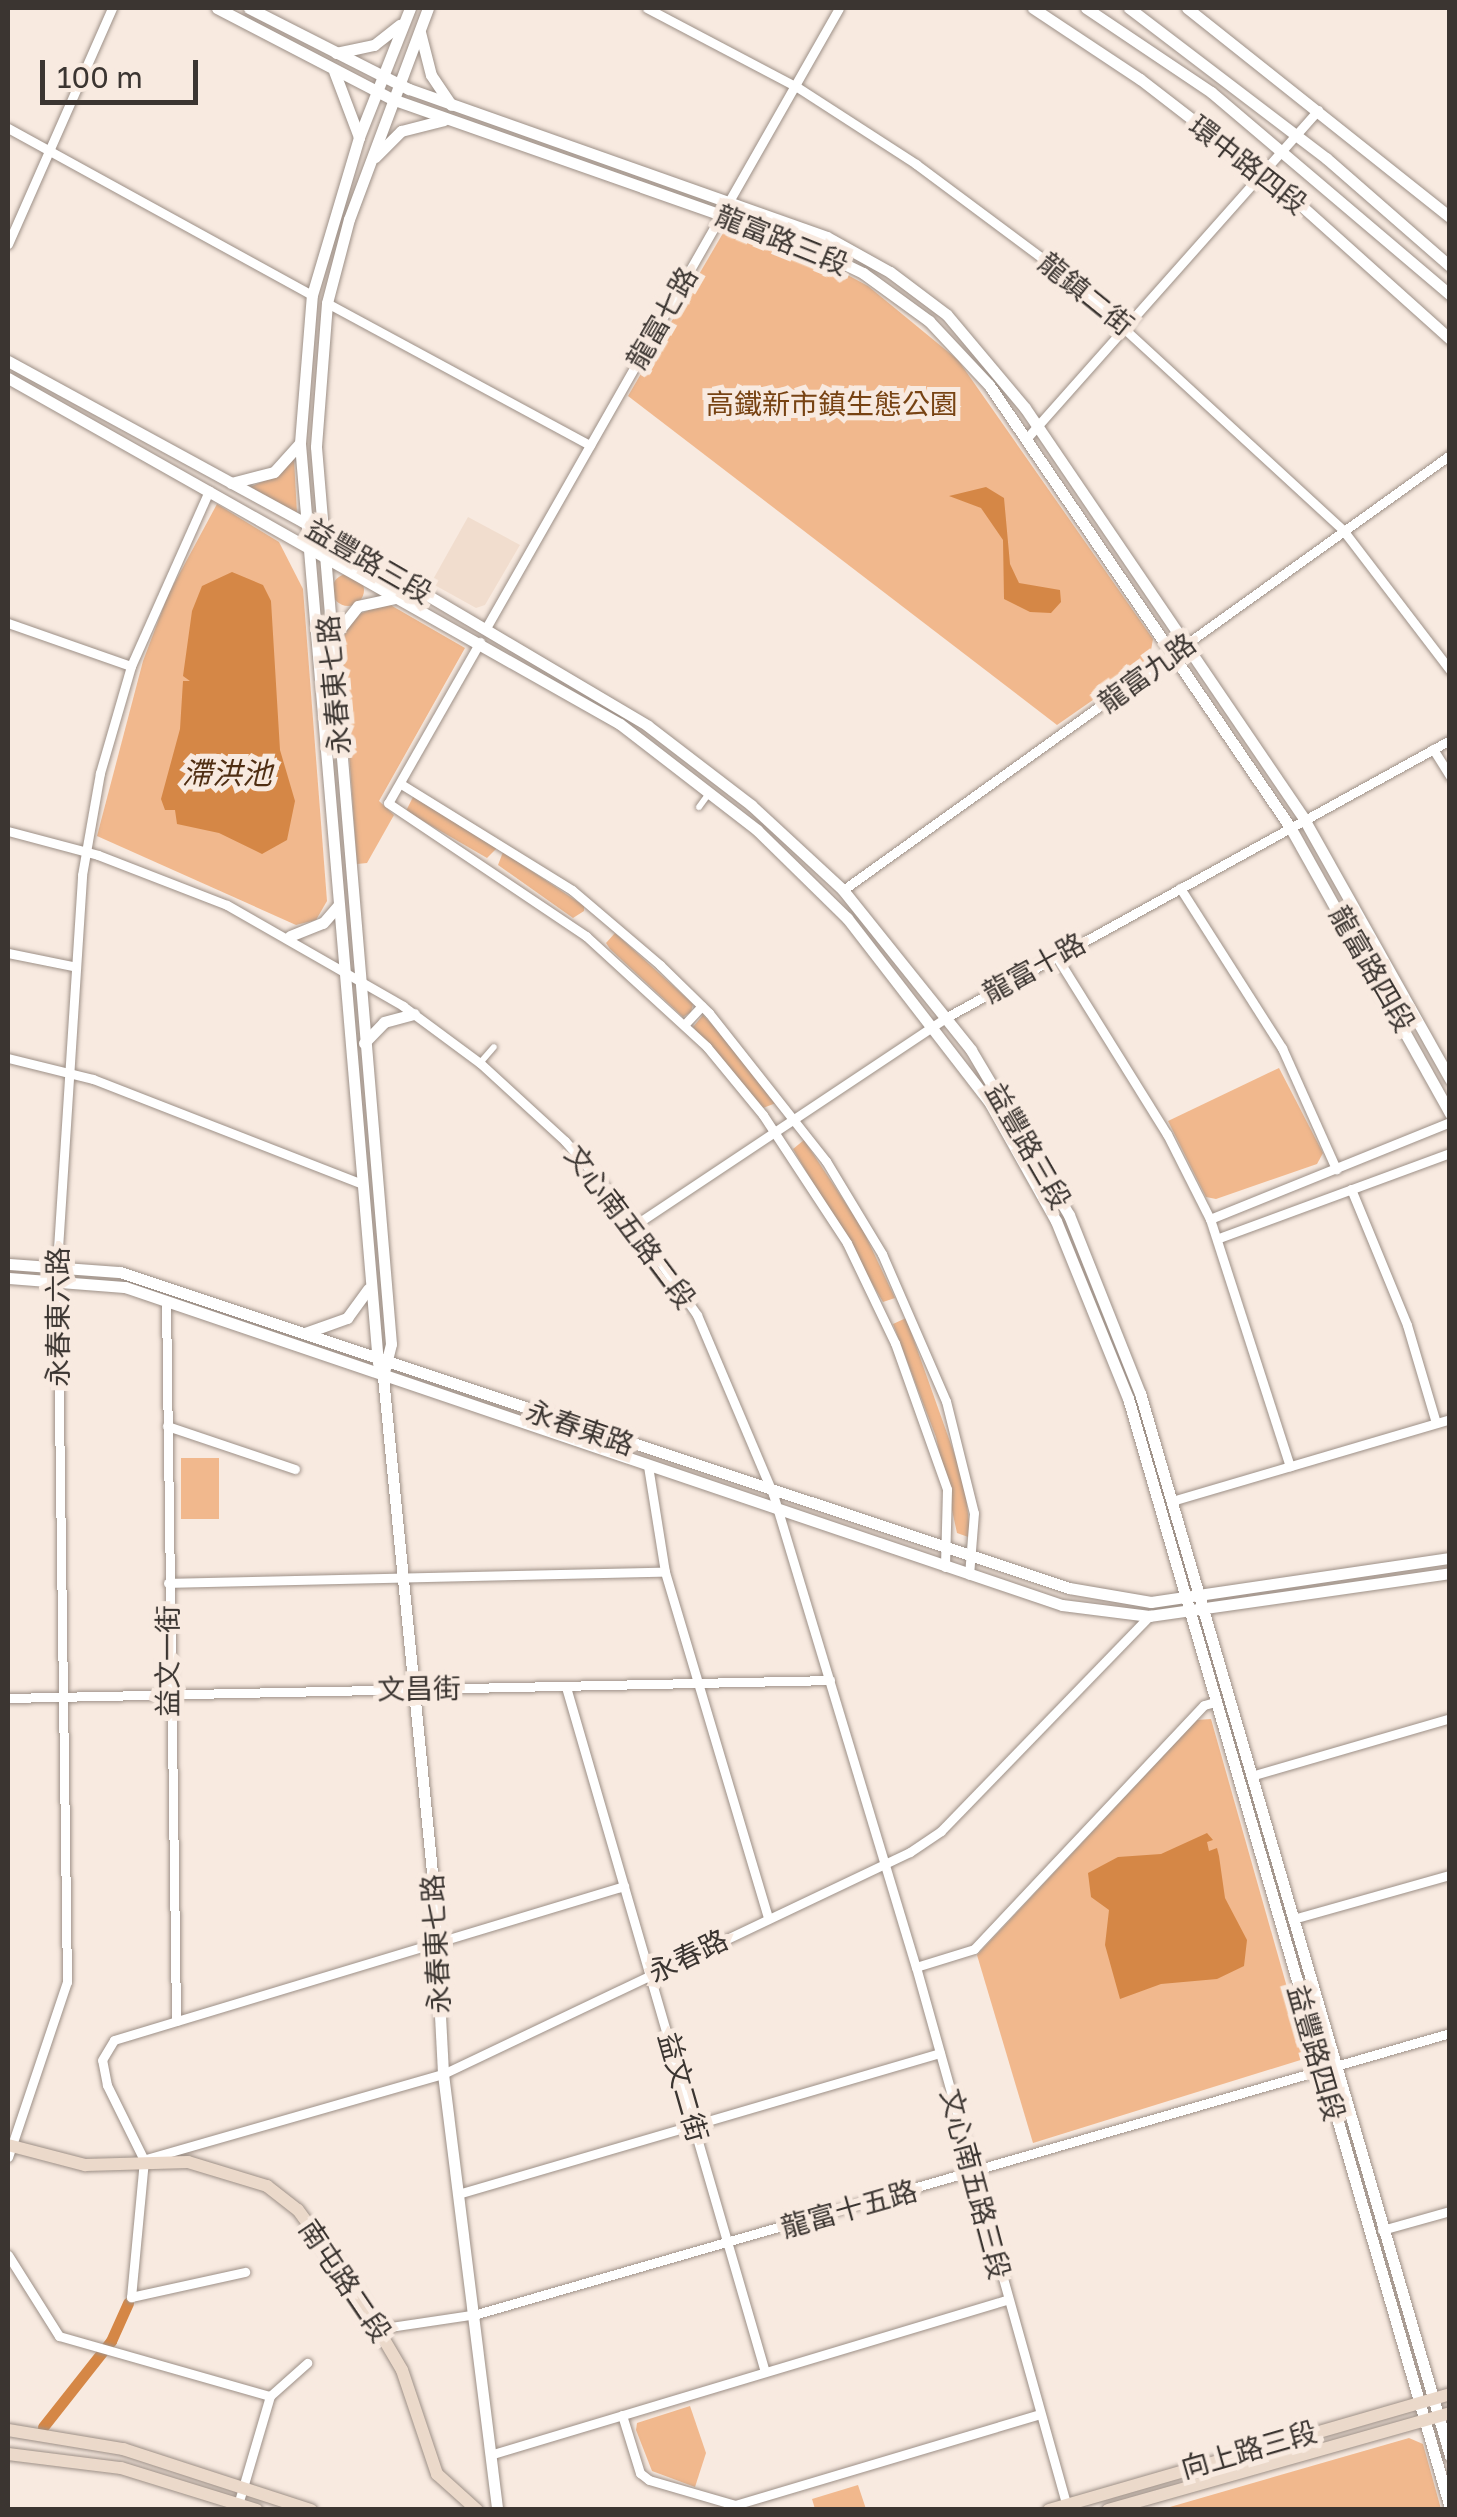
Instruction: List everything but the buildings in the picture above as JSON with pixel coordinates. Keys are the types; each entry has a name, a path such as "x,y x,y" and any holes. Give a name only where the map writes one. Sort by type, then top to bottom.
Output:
{"main road":[{"name":"南屯路二段","path":"9,2149 85,2166 144,2160 188,2162 268,2186 326,2246 402,2370 437,2474 476,2510"},
{"name":"向上路三段","path":"1049,2510 1450,2394"},
{"name":"向上路三段","path":"1108,2510 1437,2416"},
{"path":"8,2430 123,2449 311,2510"},
{"path":"8,2454 120,2468 257,2510"}],"street":[{"path":"8,244 46,149 112,8"},
{"name":"龍富路三段","path":"217,8 392,99 839,260 904,300 968,360 1026,439 1290,827"},
{"name":"龍富路三段","path":"249,8 398,84 827,237 890,272 963,331 1037,427 1304,819"},
{"name":"永春東七路","path":"381,1360 392,1344 316,447 327,302 368,164 428,8"},
{"name":"龍鎮二街","path":"647,8 797,87 916,164 1125,326 1343,530 1450,670"},
{"name":"龍富七路","path":"486,628 839,8"},
{"name":"環中路四段","path":"1033,8 1264,174 1450,339"},
{"name":"環中路四段","path":"1086,8 1211,92 1450,295"},
{"name":"環中路四段","path":"1129,8 1297,135 1450,266"},
{"path":"1187,8 1450,217"},
{"path":"336,53 374,45 408,13"},
{"name":"永春東七路","path":"408,13 359,137 312,295 300,443 302,521 370,1285 416,1689 438,1940 443,2074 478,2314 497,2510"},
{"path":"422,23 423,54 451,105"},
{"path":"332,67 359,137"},
{"path":"1026,439 1318,110"},
{"path":"368,164 401,131 449,120"},
{"path":"8,128 312,295"},
{"path":"327,302 590,445"},
{"name":"益豐路三段","path":"8,360 302,521 586,685 719,780 843,890 947,1017 1069,1216 1115,1322 1199,1595"},
{"name":"益豐路三段","path":"8,378 401,596 620,724 710,792 847,918 935,1025 1017,1148 1075,1264 1128,1398 1185,1597"},
{"path":"231,484 274,472 300,443"},
{"name":"龍富九路","path":"843,890 1450,454"},
{"name":"永春東六路","path":"9,2149 67,1982 57,1264 72,966 85,852 131,666 209,491"},
{"path":"331,643 336,628 358,606 401,596"},
{"path":"8,624 131,666"},
{"path":"480,642 388,803 490,865 684,1025 774,1131 848,1243 883,1316 947,1490 945,1567"},
{"name":"龍富十路","path":"636,1225 947,1017 1450,740"},
{"path":"1433,749 1450,776"},
{"path":"698,808 719,780"},
{"path":"401,784 502,844 603,916 702,1006 794,1117 866,1227 906,1304 946,1401 970,1483 969,1575"},
{"name":"龍富路四段","path":"1304,819 1450,1080"},
{"name":"龍富路四段","path":"1290,827 1450,1113"},
{"name":"文心南五路二段","path":"8,831 85,852 199,893 290,936 414,1014 480,1063 565,1141 636,1225 697,1315 772,1494 885,1866"},
{"path":"490,865 502,844"},
{"path":"1180,888 1282,1048 1336,1169"},
{"path":"290,936 322,923 338,906"},
{"path":"583,940 611,907"},
{"path":"8,953 72,966"},
{"path":"1056,956 1167,1134 1219,1238 1290,1466"},
{"path":"684,1025 702,1006"},
{"path":"364,1043 384,1022 414,1014"},
{"path":"480,1063 494,1047"},
{"path":"8,1058 68,1070 360,1182"},
{"path":"1210,1219 1450,1122"},
{"path":"1219,1238 1450,1153"},
{"path":"1351,1189 1407,1325 1436,1423"},
{"name":"永春東路","path":"8,1264 57,1264 120,1272 972,1560 1068,1588 1151,1602"},
{"name":"永春東路","path":"8,1278 57,1278 125,1287 383,1378 1062,1605 1150,1616"},
{"path":"303,1333 347,1318 370,1285"},
{"name":"益文一街","path":"166,1301 168,1695 176,2021"},
{"path":"883,1316 906,1304"},
{"path":"1172,1501 1450,1419"},
{"path":"167,1426 295,1469"},
{"path":"648,1466 665,1572 768,1918"},
{"path":"1450,1558 1151,1602 1150,1616 1450,1572"},
{"path":"168,1583 665,1572"},
{"name":"益豐路四段","path":"1199,1595 1196,1611 1215,1702 1320,2071 1426,2401 1437,2416 1450,2456"},
{"name":"益豐路四段","path":"1185,1597 1196,1611 1293,1919 1382,2230 1426,2401"},
{"name":"永春路","path":"144,2160 443,2074 885,1866 941,1832 1150,1616"},
{"name":"文昌街","path":"8,1698 830,1680"},
{"name":"益文二街","path":"566,1686 765,2372"},
{"path":"916,1967 974,1948 1204,1705 1215,1702"},
{"path":"1250,1776 1450,1718"},
{"name":"文心南五路三段","path":"885,1866 974,2174 1006,2300 1069,2507"},
{"path":"1293,1919 1450,1875"},
{"path":"245,2272 132,2297 144,2160 102,2060 114,2040 624,1886"},
{"name":"龍富十五路","path":"377,2329 478,2314 1450,2034"},
{"path":"458,2194 940,2053"},
{"path":"1382,2230 1450,2211"},
{"path":"8,2255 59,2336 270,2396"},
{"path":"493,2454 1006,2300"},
{"path":"238,2506 270,2396 308,2363"},
{"path":"622,2415 640,2473 648,2480 735,2504 1040,2414"},
{"name":"益豐路四段","path":"1437,2416 1450,2508"}],"shaded area":[{"path":"468,517 520,545 485,605 476,608 431,583"}],"green space":[{"name":"高鐵新市鎮生態公園","path":"726,228 816,258 868,286 958,360 1153,639 1149,661 1057,725 628,396"},
{"path":"294,459 297,513 250,487 278,475"},
{"path":"217,504 279,542 303,589 327,901 316,920 296,925 97,836 143,661 168,595"},
{"path":"348,574 359,579 364,590 359,601 348,606 337,601 332,590 337,579"},
{"path":"387,603 465,648 379,801 394,815 367,863 357,864 341,640 357,615"},
{"path":"413,797 496,845 496,849 487,858 406,811"},
{"path":"503,852 584,906 584,911 573,918 498,865"},
{"path":"615,933 693,1004 691,1012 683,1017 610,949 606,943"},
{"path":"703,1015 776,1103 763,1108 693,1027"},
{"path":"1279,1068 1323,1153 1317,1164 1216,1199 1206,1197 1168,1121"},
{"path":"804,1140 862,1228 895,1298 883,1302 793,1149"},
{"path":"906,1318 964,1481 971,1538 957,1533 936,1437 893,1324"},
{"path":"181,1458 219,1458 219,1519 181,1519"},
{"path":"1211,1719 1307,2058 1033,2143 977,1955 1197,1720"},
{"path":"690,2406 706,2453 695,2487 652,2471 636,2430 637,2423"},
{"path":"1409,2438 1423,2444 1441,2509 1163,2509"},
{"path":"858,2485 866,2509 815,2509 812,2499"}],"water":[{"path":"986,487 1004,498 1010,564 1019,583 1060,590 1061,602 1051,613 1030,612 1004,599 1003,540 981,508 949,496"},
{"name":"滯洪池","path":"232,572 263,585 271,601 280,750 295,801 287,840 262,854 219,833 177,824 175,810 165,810 161,799 180,729 183,681 190,681 183,676 192,611 202,586"},
{"path":"1207,1833 1213,1840 1207,1842 1209,1851 1217,1848 1225,1898 1247,1940 1244,1966 1217,1979 1161,1984 1120,1999 1105,1945 1109,1910 1091,1897 1088,1873 1118,1857 1161,1854"}],"waterway":[{"path":"43,2427 111,2341 128,2303"}]}
